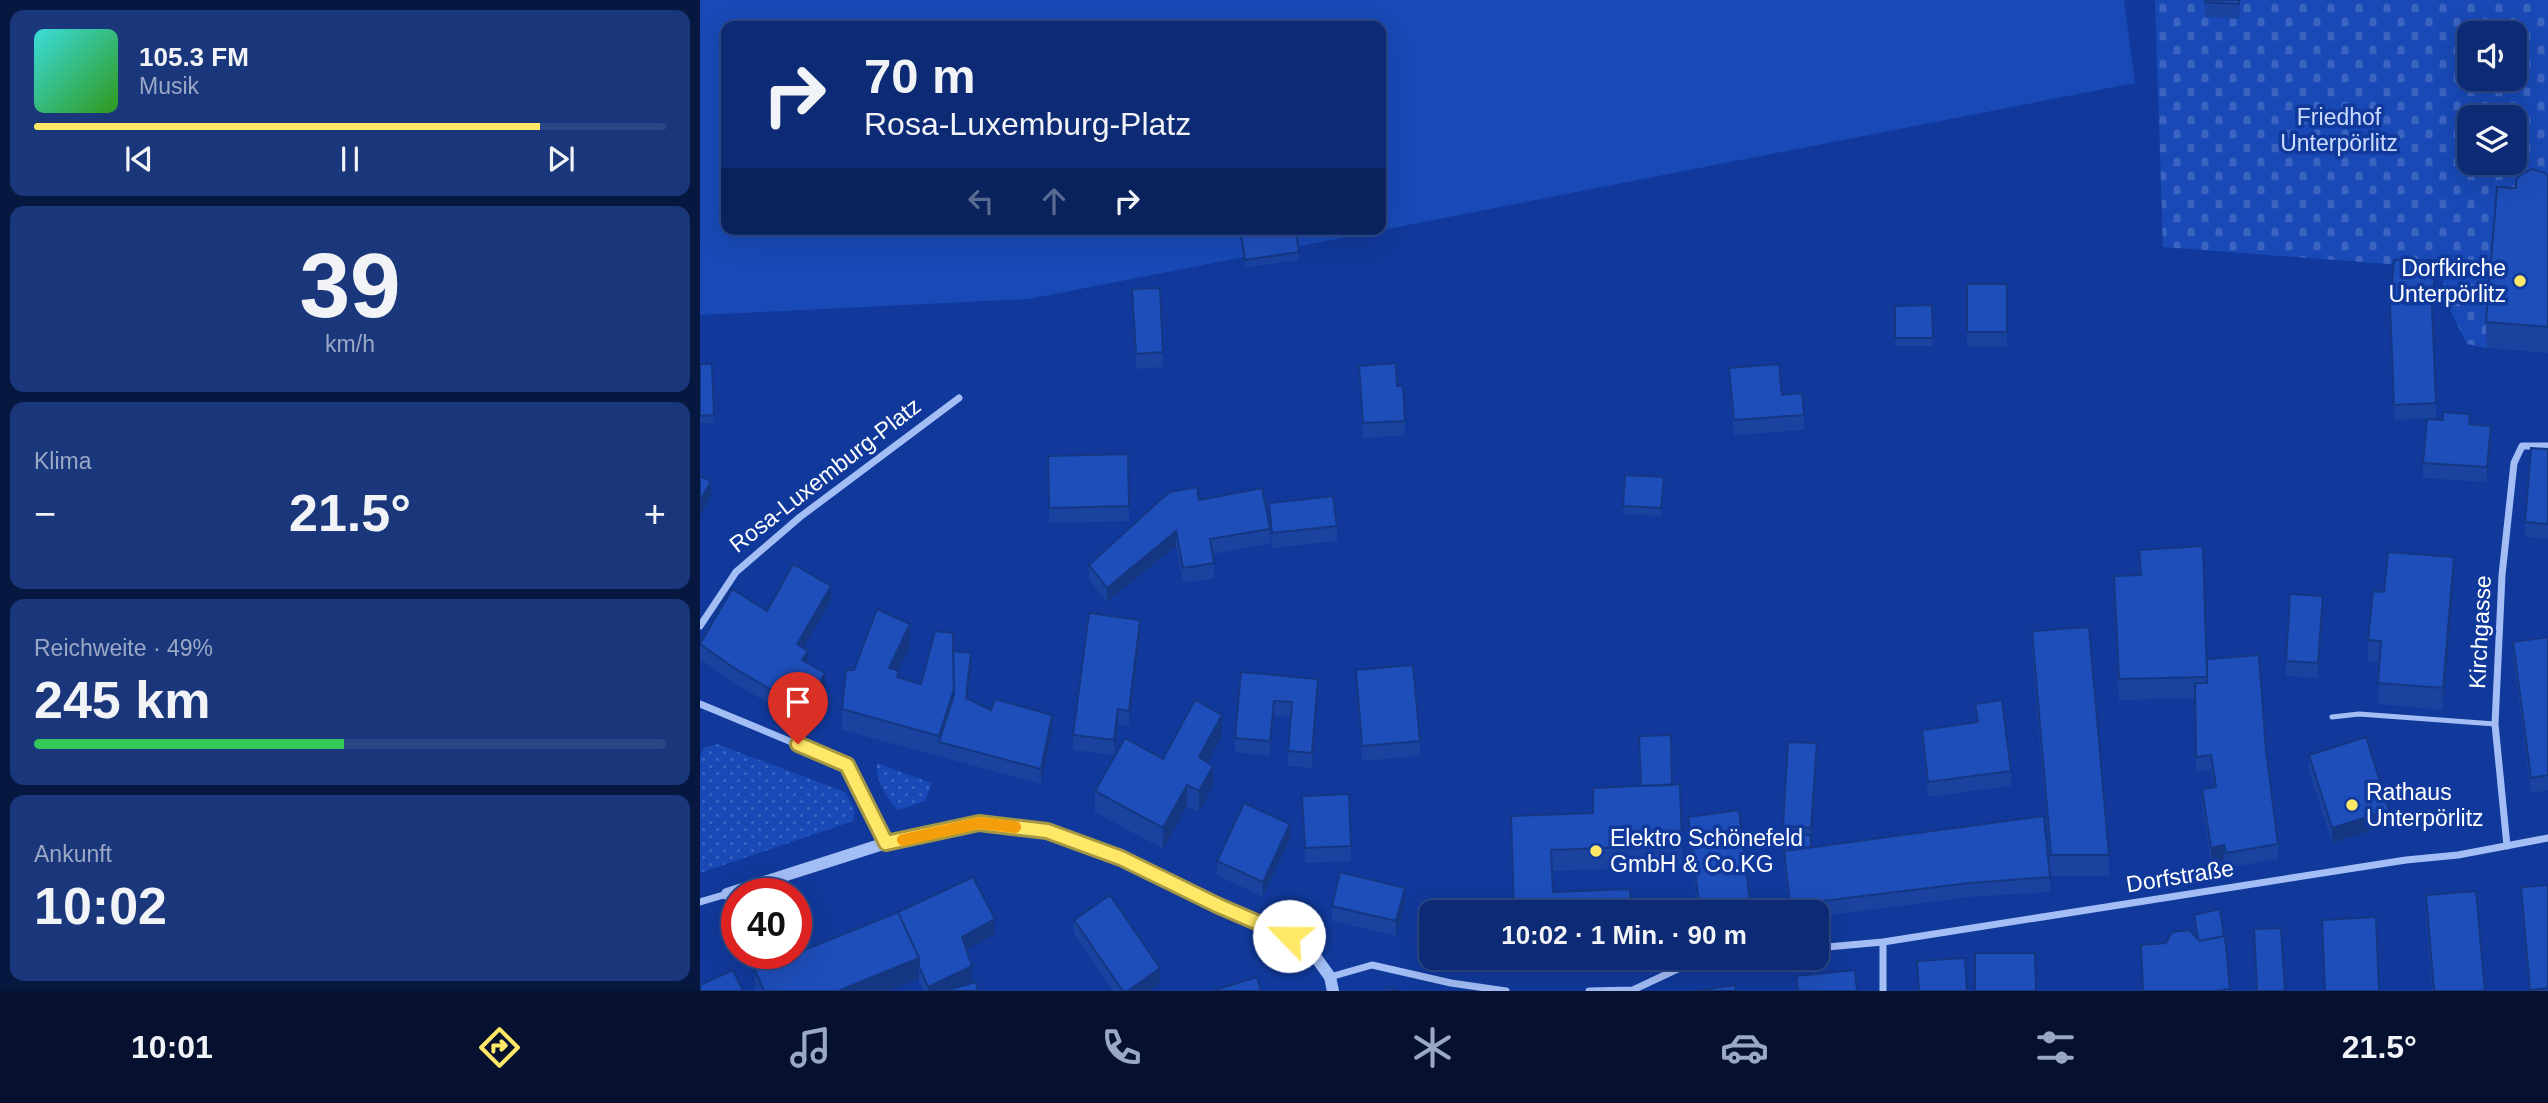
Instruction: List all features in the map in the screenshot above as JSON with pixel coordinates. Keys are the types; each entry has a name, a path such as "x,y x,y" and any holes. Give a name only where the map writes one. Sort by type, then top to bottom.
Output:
{"street":[{"name":"Rosa-Luxemburg-Platz","path":"700,626 736,572 800,517 958,398"},
{"name":"Kirchgasse","path":"2507,846 2496,724 2501,575 2514,463 2522,446 2548,446"},
{"path":"700,704 847,765 886,843"},
{"path":"777,878 886,843 979,823 1047,831 1121,858 1219,906 1289,936 1315,956 1330,977 1334,991"},
{"name":"Dorfstraße","path":"1829,947 1883,942 2548,838"},
{"path":"700,902 721,896"},
{"path":"1883,942 1883,991"},
{"path":"1330,977 1372,965 1451,983 1506,991"},
{"path":"1589,991 1633,990 1676,970"}],"lane":[{"path":"2332,717 2359,714 2496,724"}],"green space":[{"path":"700,0 2124,0 2135,83 1386,229 1386,21 721,21 721,235 1357,235 1029,299 700,315"},
{"name":"Friedhof Unterpörlitz","path":"2155,0 2548,0 2548,202 2497,214 2486,348 2467,344 2445,300 2442,268 2163,247"},
{"path":"717,744 845,792 855,810 853,821 700,873 700,756 703,748"},
{"path":"877,763 932,783 925,801 898,810 883,789"}],"building":[{"path":"2239,0 2239,4 2205,2"},
{"name":"Dorfkirche Unterpörlitz","path":"2532,169 2548,176 2548,327 2486,322 2497,187 2516,188 2516,180 2520,175 2527,175 2527,172"},
{"path":"1241,235 1297,235 1299,252 1245,260"},
{"path":"2394,260 2436,260 2432,305 2436,403 2394,405 2390,306"},
{"path":"1967,284 2007,284 2007,332 1967,332"},
{"path":"1160,288 1163,352 1136,354 1132,289"},
{"path":"1932,305 1933,338 1895,338 1895,306"},
{"path":"1396,363 1397,386 1403,386 1405,421 1363,423 1359,366"},
{"path":"700,364 712,364 714,415 700,416"},
{"path":"1779,364 1782,395 1802,393 1804,415 1734,420 1729,368"},
{"path":"2443,412 2470,414 2469,424 2491,426 2487,467 2423,463 2427,419 2443,420"},
{"path":"2531,448 2548,449 2548,524 2525,522"},
{"path":"1128,454 1129,506 1049,508 1048,456"},
{"path":"1625,475 1664,477 1661,508 1623,506"},
{"path":"700,476 711,481 700,501"},
{"path":"1197,487 1199,500 1262,488 1270,529 1210,539 1214,563 1183,568 1176,531 1107,588 1089,565 1169,492"},
{"path":"1333,496 1337,526 1272,533 1269,503"},
{"path":"2203,546 2207,677 2119,679 2114,576 2141,575 2139,550"},
{"path":"2388,552 2454,557 2443,688 2378,683 2381,641 2368,640 2373,591 2384,592"},
{"path":"793,564 831,586 797,644 808,651 802,660 825,673 804,709 734,668 700,644 732,589 767,611"},
{"path":"2290,594 2323,596 2318,663 2286,661"},
{"path":"877,609 910,624 889,668 899,671 897,677 921,684 935,631 953,633 954,689 939,736 842,709 846,670 854,670"},
{"path":"1089,613 1140,620 1129,711 1118,709 1114,740 1073,735"},
{"path":"2089,627 2109,855 2051,855 2032,631"},
{"path":"2548,637 2548,775 2531,778 2513,642"},
{"path":"953,651 971,653 966,698 991,710 995,699 1052,715 1041,769 939,742 954,695"},
{"path":"2259,655 2266,750 2278,844 2226,853 2224,845 2211,848 2202,789 2216,787 2211,755 2196,757 2195,683 2207,683 2207,659"},
{"path":"1413,665 1420,741 1362,746 1356,670"},
{"path":"1241,672 1318,679 1312,753 1288,751 1292,702 1274,701 1270,741 1235,738"},
{"path":"1195,700 1222,715 1199,757 1213,766 1199,791 1187,785 1163,828 1095,791 1125,738 1163,759"},
{"path":"2002,700 2011,771 1928,782 1922,730 1978,722 1975,704"},
{"path":"1671,735 1672,785 1641,786 1639,736"},
{"name":"Rathaus Unterpörlitz","path":"2366,737 2389,810 2332,828 2309,755"},
{"path":"1788,742 1817,743 1811,828 1783,826"},
{"path":"1680,784 1682,845 1551,850 1553,892 1630,889 1630,900 1514,900 1511,816 1593,813 1593,788"},
{"path":"1349,794 1351,846 1305,848 1302,796"},
{"path":"1244,803 1290,824 1263,882 1217,861"},
{"path":"1739,810 1750,900 1698,900 1688,817"},
{"path":"2044,816 2050,877 1969,883 1829,900 1789,900 1784,851"},
{"path":"1783,834 1811,835 1811,847 1784,851 1784,858"},
{"path":"1340,872 1405,888 1396,921 1332,906"},
{"path":"973,877 995,919 962,937 972,966 928,987 919,966 919,958 898,912"},
{"path":"2548,885 2548,988 2530,990 2521,887"},
{"path":"2476,891 2485,991 2434,991 2426,895"},
{"path":"1110,895 1160,968 1128,991 1123,991 1074,920"},
{"path":"2220,909 2224,936 2200,941 2194,915"},
{"path":"898,912 919,958 838,991 764,991 755,970 812,969 812,947"},
{"path":"2376,917 2379,991 2325,991 2322,920"},
{"path":"2281,928 2285,991 2257,991 2254,929"},
{"path":"2189,930 2200,941 2225,936 2230,989 2143,991 2141,945 2166,943 2172,932"},
{"path":"1975,953 2035,953 2036,991 1975,991"},
{"path":"1965,958 1967,991 1919,991 1917,961"},
{"path":"733,970 743,991 700,991 700,985"},
{"path":"1855,970 1857,991 1798,991 1796,976"},
{"path":"1257,977 1261,991 1212,991"},
{"path":"976,982 978,991 944,991"},
{"path":"1735,985 1736,991 1695,991"}],"slow traffic":[{"path":"903,840 979,823 1015,827"}],"place":[{"name":"Dorfkirche Unterpörlitz","path":"2520,281"},
{"name":"Rathaus Unterpörlitz","path":"2352,805"},
{"name":"Elektro Schönefeld GmbH & Co.KG","path":"1596,851"}],"route":[{"path":"798,744 847,765 886,843 979,823 1047,831 1121,858 1219,906 1289,936"}]}
